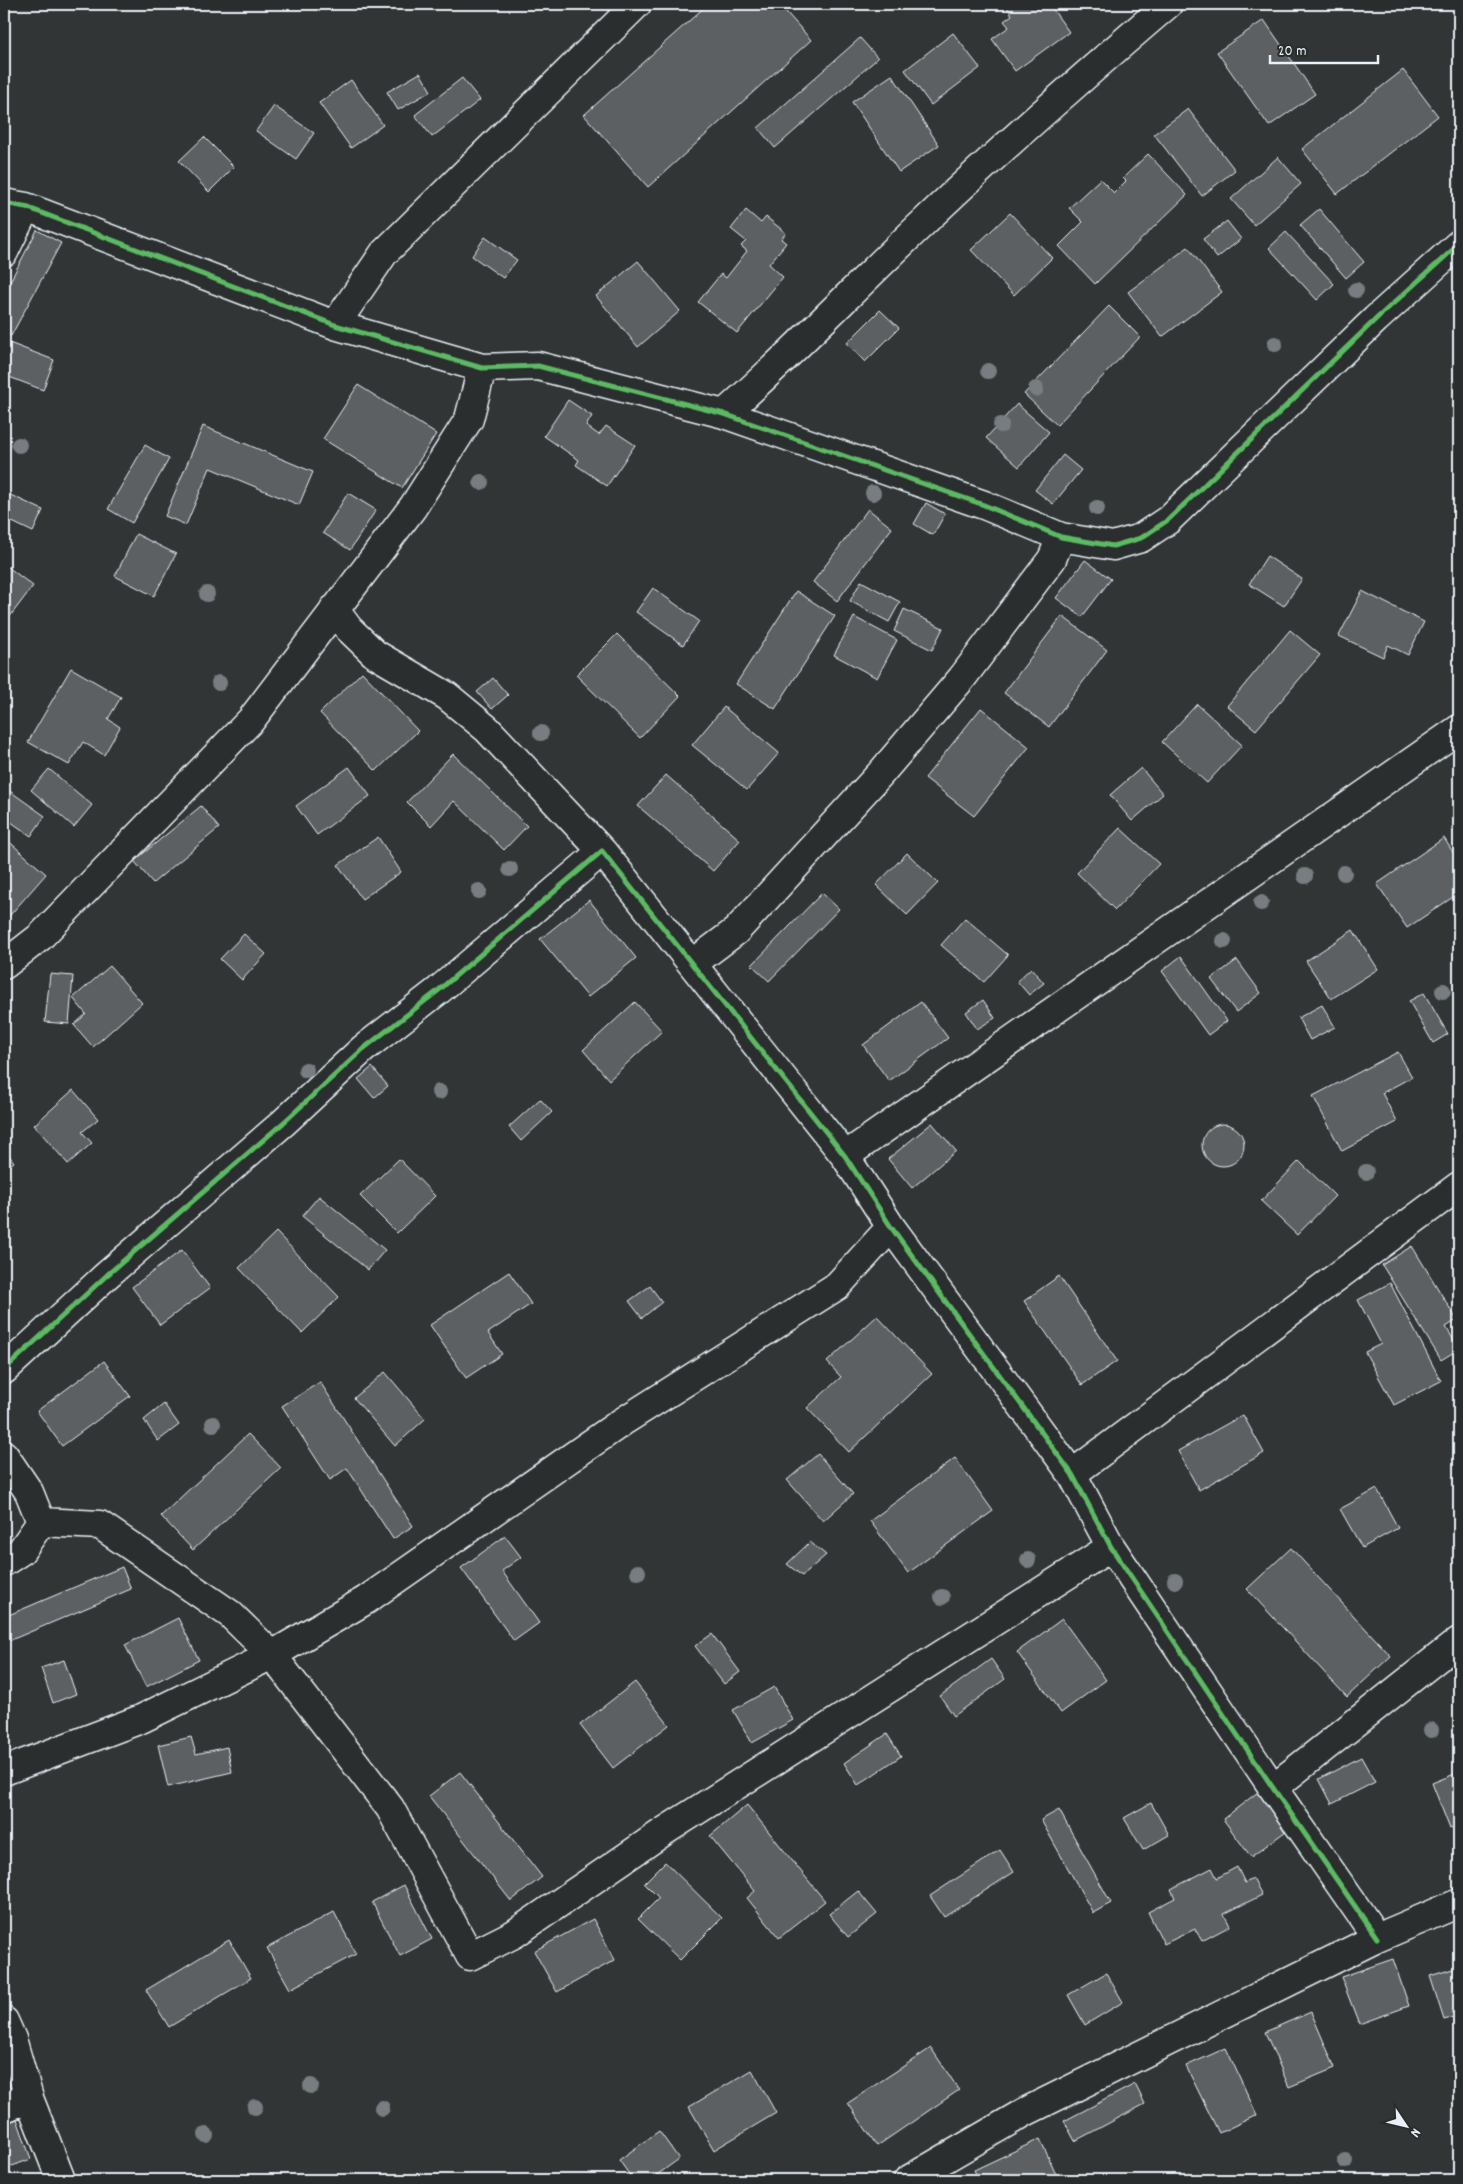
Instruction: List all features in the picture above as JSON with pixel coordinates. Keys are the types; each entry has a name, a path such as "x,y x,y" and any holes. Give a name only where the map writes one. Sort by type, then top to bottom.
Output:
{"street":[{"path":"335,325 384,253 637,4"},
{"path":"724,414 774,369 923,223 1060,97 1168,4"},
{"path":"4,252 15,205 335,325 482,368 538,366 724,414 984,505 1060,537 1113,546 1141,538 1168,520 1376,319 1459,244"},
{"path":"4,966 40,937 251,720 412,508 469,419 482,368"},
{"path":"692,964 736,931 882,773 962,678 1052,559 1060,537"},
{"path":"334,609 349,629 375,654 447,696 487,729 602,851 845,1156 891,1227 1072,1474 1111,1547 1273,1788 1378,1938"},
{"path":"845,1156 1459,729"},
{"path":"4,1370 107,1275 283,1123 363,1049 439,990 602,851"},
{"path":"1072,1474 1459,1186"},
{"path":"4,1771 141,1719 272,1655 366,1600 622,1422 837,1286 891,1227"},
{"path":"4,1456 29,1492 41,1522"},
{"path":"41,1522 100,1525 230,1614 272,1655 390,1808 470,1956 514,1934 672,1826 1111,1547"},
{"path":"4,1562 21,1551 41,1522"},
{"path":"1273,1788 1459,1641"},
{"path":"908,2180 1025,2112 1378,1938 1459,1903"},
{"path":"4,2021 12,2039 29,2098 61,2180"},
{"path":"4,2108 29,2098"}],"building":[{"path":"708,4 779,4 811,40 648,187 584,115"},
{"path":"1005,4 1049,4 1069,32 1015,71 992,39 1009,27 1004,21 1012,15"},
{"path":"1264,20 1315,94 1269,126 1217,52"},
{"path":"4,22 8,43 4,44"},
{"path":"953,33 980,68 931,105 905,70"},
{"path":"860,38 878,58 775,148 758,128"},
{"path":"1403,70 1438,116 1337,194 1302,149"},
{"path":"420,73 431,91 398,110 387,92"},
{"path":"892,75 939,145 899,172 852,102"},
{"path":"462,78 480,100 432,137 415,115"},
{"path":"351,80 383,125 351,148 319,103"},
{"path":"274,106 314,133 296,159 256,131"},
{"path":"1188,109 1235,170 1202,196 1154,134"},
{"path":"204,137 234,167 209,192 179,161"},
{"path":"1148,154 1187,195 1095,284 1059,246 1083,222 1069,208 1100,179 1114,193 1126,181 1123,178"},
{"path":"1278,157 1301,184 1254,225 1231,199"},
{"path":"1319,209 1364,262 1346,278 1300,225"},
{"path":"746,210 761,223 766,217 786,233 781,239 786,243 769,264 783,277 737,333 698,302 721,274 726,278 747,251 741,246 746,241 731,229"},
{"path":"1010,213 1052,258 1014,295 971,250"},
{"path":"1227,221 1241,239 1217,258 1203,239"},
{"path":"37,230 61,243 11,336 4,332 4,293"},
{"path":"1286,232 1334,284 1317,300 1269,248"},
{"path":"485,237 517,260 503,278 472,256"},
{"path":"1188,247 1222,292 1162,337 1128,292"},
{"path":"638,261 680,311 638,347 596,296"},
{"path":"1109,306 1140,337 1057,425 1024,394"},
{"path":"880,310 899,328 865,362 847,343"},
{"path":"4,341 54,360 43,390 4,375"},
{"path":"358,385 436,434 402,488 323,439"},
{"path":"568,400 592,416 586,426 599,435 606,426 635,445 607,486 576,465 579,460 544,436"},
{"path":"1017,404 1049,432 1019,467 986,438"},
{"path":"203,426 313,472 299,505 210,468 186,525 165,516"},
{"path":"145,445 169,459 132,523 108,509"},
{"path":"1063,455 1081,470 1053,504 1035,490"},
{"path":"6,493 43,510 33,532 4,518 4,498"},
{"path":"348,493 376,510 350,550 323,533"},
{"path":"926,503 945,514 933,535 914,524"},
{"path":"868,509 892,528 837,601 813,582"},
{"path":"136,534 176,554 154,596 115,576"},
{"path":"1267,556 1302,579 1284,606 1249,584"},
{"path":"1085,560 1111,579 1082,617 1056,598"},
{"path":"4,564 33,586 8,619 4,616"},
{"path":"861,581 900,602 889,622 850,601"},
{"path":"653,588 699,621 683,645 636,612"},
{"path":"796,591 835,616 775,709 736,684"},
{"path":"1362,591 1424,622 1408,655 1388,645 1383,657 1339,636"},
{"path":"1459,601 1459,626 1452,624"},
{"path":"904,609 943,628 932,650 894,631"},
{"path":"1062,616 1107,650 1049,727 1004,693"},
{"path":"854,617 897,640 877,678 834,655"},
{"path":"1290,630 1320,655 1256,730 1227,706"},
{"path":"617,634 680,696 640,738 576,675"},
{"path":"71,668 121,697 108,719 120,727 104,755 83,742 69,765 28,742"},
{"path":"362,672 418,731 376,771 320,713"},
{"path":"493,678 508,695 492,709 477,692"},
{"path":"1197,704 1242,745 1207,783 1162,742"},
{"path":"724,707 779,753 747,790 692,745"},
{"path":"981,708 1029,747 974,816 925,778"},
{"path":"453,754 527,826 504,850 454,801 431,826 407,802"},
{"path":"349,767 370,796 317,835 296,806"},
{"path":"1141,768 1163,794 1132,821 1110,795"},
{"path":"49,769 92,805 74,827 31,790"},
{"path":"666,775 740,840 713,871 638,806"},
{"path":"4,787 45,816 31,836 4,817"},
{"path":"201,806 219,828 153,883 134,861"},
{"path":"1120,828 1159,864 1115,910 1077,873"},
{"path":"378,837 401,872 362,899 338,865"},
{"path":"5,838 46,874 4,922 4,840"},
{"path":"1444,838 1459,862 1459,893 1407,928 1377,884"},
{"path":"907,853 938,883 907,915 876,885"},
{"path":"822,893 839,909 769,981 752,965"},
{"path":"589,900 636,958 588,997 540,939"},
{"path":"965,918 1008,955 984,982 941,945"},
{"path":"1353,930 1378,969 1331,999 1306,961"},
{"path":"244,934 266,954 242,980 220,959"},
{"path":"1181,956 1227,1021 1208,1035 1162,971"},
{"path":"1237,960 1261,993 1236,1012 1211,979"},
{"path":"110,966 142,1003 93,1047 74,1025 86,1014 73,998"},
{"path":"1031,968 1044,983 1029,995 1017,981"},
{"path":"50,974 73,976 69,1024 45,1022"},
{"path":"1424,993 1448,1034 1433,1043 1409,1001"},
{"path":"983,1000 995,1018 977,1029 966,1012"},
{"path":"635,1002 662,1031 609,1080 583,1050"},
{"path":"921,1002 948,1038 889,1081 863,1045"},
{"path":"1322,1005 1335,1027 1310,1040 1298,1018"},
{"path":"1398,1052 1412,1077 1382,1093 1397,1122 1342,1151 1313,1096"},
{"path":"372,1067 388,1086 374,1098 358,1079"},
{"path":"73,1090 98,1119 82,1132 92,1143 68,1164 34,1125"},
{"path":"540,1099 552,1112 521,1141 509,1127"},
{"path":"932,1123 956,1151 912,1188 888,1159"},
{"path":"1227,1124 1235,1127 1241,1133 1244,1145 1241,1157 1235,1163 1219,1166 1211,1163 1205,1157 1202,1141 1205,1133 1211,1127"},
{"path":"4,1149 14,1162 4,1170"},
{"path":"399,1159 435,1196 397,1233 360,1196"},
{"path":"1299,1161 1335,1196 1297,1235 1261,1201"},
{"path":"319,1196 385,1250 368,1270 302,1216"},
{"path":"276,1232 339,1297 302,1333 239,1268"},
{"path":"1412,1246 1457,1320 1446,1327 1459,1349 1441,1360 1382,1265"},
{"path":"182,1250 210,1288 160,1325 132,1287"},
{"path":"509,1272 531,1304 488,1333 502,1354 466,1378 430,1325"},
{"path":"1059,1276 1117,1361 1082,1385 1024,1301"},
{"path":"1390,1283 1441,1381 1394,1405 1365,1352 1381,1344 1358,1300"},
{"path":"650,1286 662,1302 642,1318 629,1301"},
{"path":"877,1316 932,1374 849,1452 807,1408 841,1377 827,1362"},
{"path":"104,1361 130,1396 62,1446 37,1411"},
{"path":"385,1372 425,1419 395,1446 354,1398"},
{"path":"320,1382 413,1526 393,1539 347,1468 330,1480 282,1406"},
{"path":"164,1404 179,1425 158,1441 144,1420"},
{"path":"1243,1415 1264,1453 1199,1490 1178,1451"},
{"path":"248,1434 281,1468 193,1550 161,1516"},
{"path":"818,1454 853,1494 823,1521 787,1480"},
{"path":"955,1458 993,1511 908,1573 870,1521"},
{"path":"1377,1489 1398,1528 1362,1548 1340,1509"},
{"path":"505,1536 521,1557 502,1571 539,1623 514,1641 461,1568"},
{"path":"810,1542 826,1555 802,1576 787,1564"},
{"path":"1291,1548 1391,1656 1347,1697 1247,1589"},
{"path":"122,1567 131,1589 4,1643 4,1617"},
{"path":"178,1618 199,1660 146,1687 125,1645"},
{"path":"1062,1619 1106,1680 1061,1713 1017,1652"},
{"path":"712,1634 740,1672 724,1684 695,1646"},
{"path":"991,1659 1005,1679 954,1716 940,1696"},
{"path":"64,1660 76,1694 53,1703 41,1668"},
{"path":"635,1682 669,1725 613,1768 580,1725"},
{"path":"774,1687 793,1720 752,1743 733,1710"},
{"path":"887,1734 901,1756 858,1785 844,1763"},
{"path":"191,1737 196,1754 227,1747 232,1772 168,1787 158,1745"},
{"path":"1361,1757 1375,1782 1332,1804 1319,1779"},
{"path":"460,1772 542,1877 511,1901 429,1796"},
{"path":"1457,1773 1459,1776 1459,1825 1450,1829 1432,1783"},
{"path":"1258,1792 1286,1831 1251,1857 1223,1819"},
{"path":"1151,1803 1169,1835 1143,1850 1124,1818"},
{"path":"747,1805 825,1901 779,1938 747,1898 755,1891 710,1836"},
{"path":"1059,1810 1111,1903 1093,1913 1041,1820"},
{"path":"1000,1850 1014,1872 944,1917 930,1896"},
{"path":"665,1862 722,1918 680,1960 638,1919 659,1898 644,1883"},
{"path":"1237,1867 1245,1883 1253,1879 1262,1895 1224,1914 1230,1926 1202,1941 1195,1929 1164,1944 1148,1912 1175,1898 1171,1889 1212,1868 1217,1878"},
{"path":"404,1885 432,1939 400,1956 372,1902"},
{"path":"858,1891 877,1914 848,1937 829,1914"},
{"path":"334,1912 356,1954 290,1989 267,1948"},
{"path":"593,1919 615,1960 557,1992 534,1951"},
{"path":"229,1940 251,1978 169,2027 146,1990"},
{"path":"1393,1959 1409,2006 1359,2024 1341,1977"},
{"path":"1459,1967 1459,2015 1444,2020 1430,1976"},
{"path":"1106,1973 1123,2002 1085,2025 1068,1995"},
{"path":"1311,2012 1335,2068 1289,2087 1265,2032"},
{"path":"931,2048 959,2090 877,2146 848,2103"},
{"path":"1226,2048 1257,2115 1219,2133 1186,2066"},
{"path":"752,2070 776,2113 714,2150 689,2107"},
{"path":"1135,2084 1145,2104 1075,2141 1064,2121"},
{"path":"17,2119 31,2159 4,2169 4,2124"},
{"path":"659,2131 679,2159 650,2180 633,2180 619,2160"},
{"path":"1040,2139 1059,2180 979,2180 974,2170"}],"cycle path":[{"path":"4,203 26,207 335,325 482,368 538,366 724,414 984,505 1061,537 1113,546 1141,538 1168,520 1376,319 1459,244"},
{"path":"4,1370 107,1275 283,1123 363,1049 439,990 602,851 845,1156 891,1227 1072,1474 1111,1547 1273,1788 1377,1938"}]}
